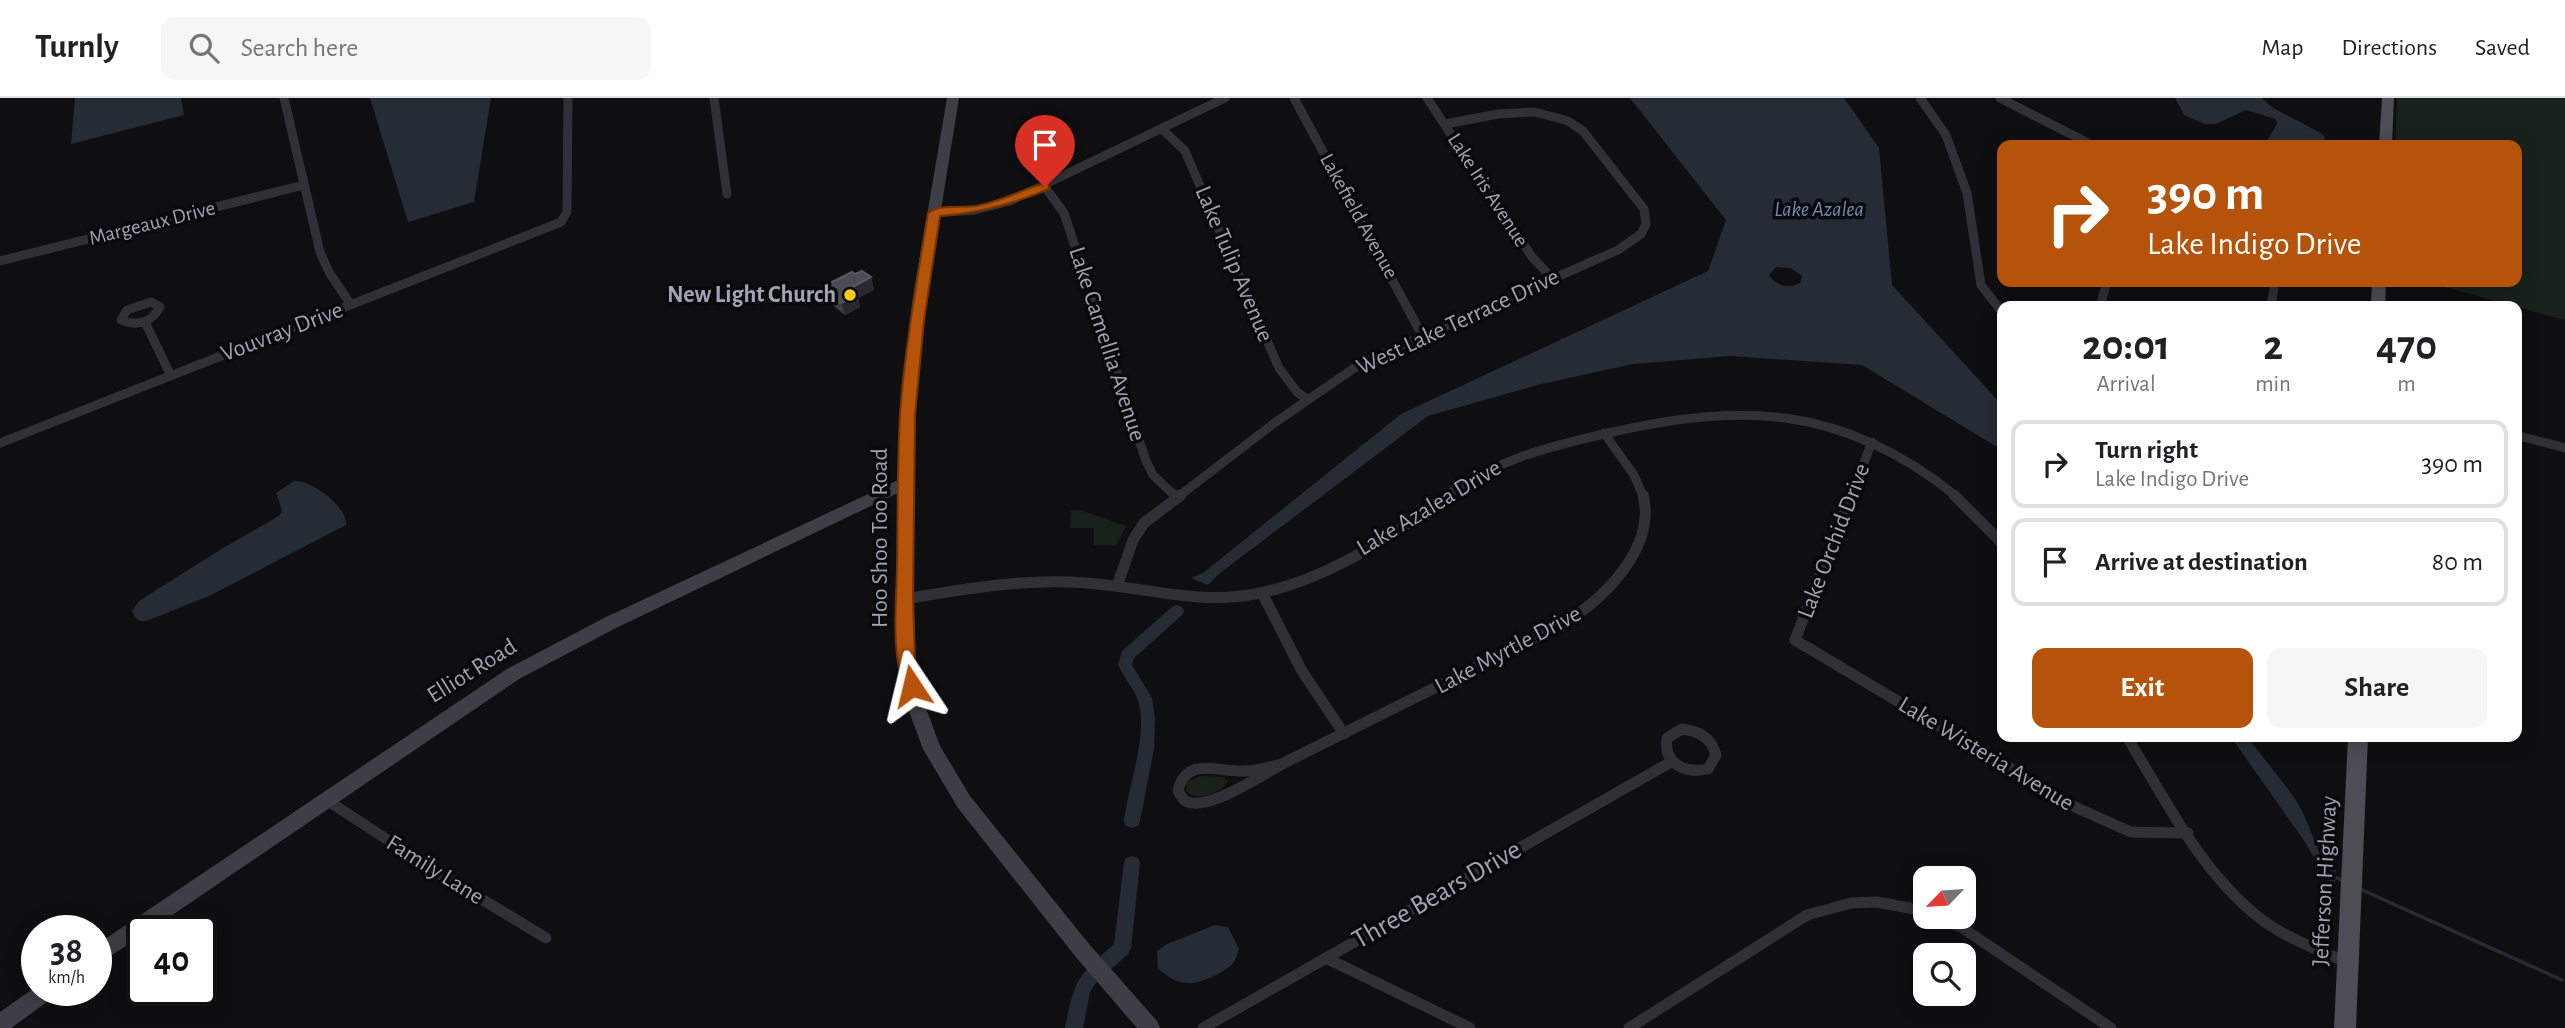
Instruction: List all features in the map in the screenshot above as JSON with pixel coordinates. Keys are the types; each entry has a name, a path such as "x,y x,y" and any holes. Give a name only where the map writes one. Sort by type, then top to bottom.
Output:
{"main road":[{"path":"2386,140 2388,98"},
{"name":"Jefferson Highway","path":"2345,1028 2358,742"}],"street":[{"path":"284,98 322,258 351,305"},
{"name":"Vouvray Drive","path":"0,443 564,220 567,212 568,98"},
{"path":"714,98 727,194"},
{"name":"Hoo Shoo Too Road","path":"953,98 909,388 905,483 907,662 918,710 932,749 971,811 1098,969 1150,1028"},
{"path":"934,213 975,210 1010,201 1045,187 1225,98"},
{"name":"Lakefield Avenue","path":"1294,98 1422,335"},
{"name":"Lake Iris Avenue","path":"1427,98 1532,257 1552,278"},
{"path":"1920,98 1946,135 1967,193 1981,285 1997,306"},
{"path":"2000,98 2082,140"},
{"name":"West Lake Terrace Drive","path":"1117,586 1133,540 1144,523 1176,496 1360,363 1636,240 1643,233 1648,221 1644,209 1583,131 1558,115 1541,111 1445,124"},
{"name":"Lake Tulip Avenue","path":"1162,128 1185,151 1279,368 1297,392 1307,399"},
{"name":"Margeaux Drive","path":"0,261 304,185"},
{"name":"Lake Camellia Avenue","path":"1045,187 1052,193 1064,213 1146,461 1164,489 1176,496"},
{"path":"145,322 171,376"},
{"name":"Lake Azalea Drive","path":"905,599 1015,583 1055,582 1117,586 1204,599 1231,599 1262,593 1337,564 1417,517 1487,470 1528,452 1674,417 1726,412 1801,418 1872,442 1906,461 1963,501 1997,537"},
{"name":"Lake Myrtle Drive","path":"1282,764 1242,771 1216,768 1192,770 1183,776 1178,791 1185,801 1209,803 1559,626 1601,596 1632,553 1641,533 1646,508 1634,475 1604,433"},
{"path":"2522,437 2565,448"},
{"name":"Lake Orchid Drive","path":"1795,640 1872,442"},
{"name":"Elliot Road","path":"112,945 466,704 551,652 905,483"},
{"path":"1262,593 1302,671 1344,734"},
{"name":"Lake Wisteria Avenue","path":"1795,640 2077,808 2132,832 2188,833"},
{"path":"1692,730 1702,733 1715,747 1714,763 1699,772 1689,771 1671,762 1665,745 1673,732 1692,730"},
{"path":"2130,742 2218,876 2256,916 2288,936 2348,963"},
{"name":"Three Bears Drive","path":"1202,1028 1671,762"},
{"name":"Family Lane","path":"325,799 437,872 546,938"},
{"path":"1629,1028 1807,915 1851,902 1877,902 1913,909"},
{"path":"1965,929 2111,1028"},
{"path":"1326,958 1470,1028"},
{"path":"0,1024 25,1006"}],"shaded area":[{"path":"2397,98 2565,98 2565,320 2522,308 2522,301 2496,301 2444,287 2522,287 2522,140 2395,140"},
{"path":"1080,510 1126,526 1116,545 1094,545 1094,528 1070,528 1071,511"},
{"path":"1201,776 1223,777 1228,782 1211,794 1191,795 1186,790 1188,781"}],"water":[{"path":"75,98 181,98 184,115 71,144"},
{"path":"370,98 491,98 474,202 408,222"},
{"name":"Lake Azalea","path":"1630,98 1844,98 1879,148 1892,285 1997,400 1997,447 1862,365 1730,356 1633,364 1537,385 1428,416 1220,573 1208,585 1191,578 1203,573 1401,414 1708,271 1726,220","holes":["1776,267 1791,268 1802,276 1800,283 1792,286 1775,282 1769,275"]},
{"path":"2175,98 2262,98 2273,108 2319,132 2325,140 2267,140 2277,124 2276,119 2246,110 2216,124 2205,124 2184,115"},
{"path":"294,481 310,485 328,496 342,511 346,525 211,595 149,620 136,619 132,611 139,601 279,516 282,510 276,493"},
{"path":"2235,742 2252,742 2291,794 2327,866 2336,867 2335,884 2328,882 2305,842"},
{"path":"1215,925 1228,927 1239,949 1234,961 1226,969 1202,981 1187,983 1173,979 1158,968 1157,951 1167,944"}],"building":[{"path":"862,271 871,277 849,289 857,294 841,303 822,287 852,272 855,274"}],"waterway":[{"path":"1132,821 1146,749 1148,719 1145,698 1125,665 1127,655 1177,611"},
{"path":"1074,1028 1082,989 1089,978 1122,948 1132,863"},
{"path":"2335,877 2344,881"},
{"path":"2360,889 2562,980"}],"place":[{"name":"New Light Church","path":"850,295"}],"route":[{"path":"912,686 907,662 905,599 905,483 909,388 934,213 975,210 1010,201 1045,187"}]}
